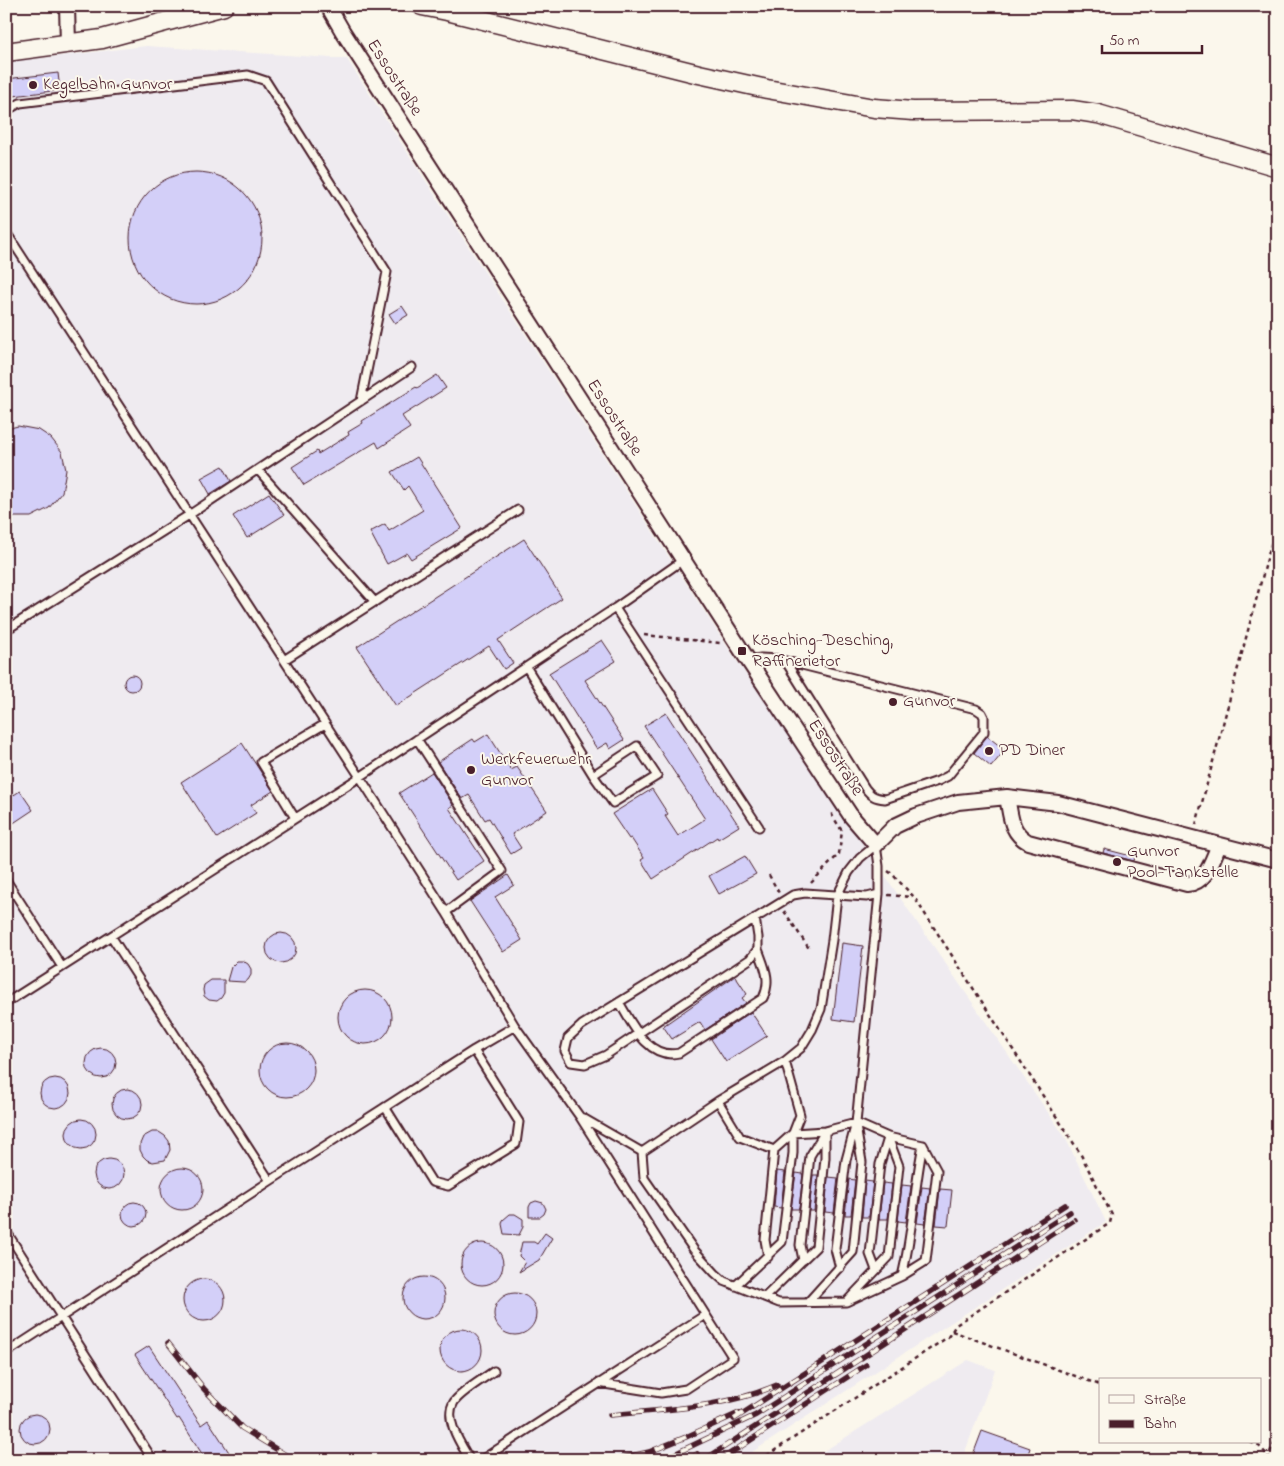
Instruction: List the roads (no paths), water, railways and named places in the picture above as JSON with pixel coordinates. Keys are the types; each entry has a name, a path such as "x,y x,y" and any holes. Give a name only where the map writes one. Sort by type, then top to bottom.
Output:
{"street":[{"path":"67,6 68,44"},
{"path":"6,52 102,38 224,6"},
{"name":"Essostraße","path":"328,6 836,795 876,845"},
{"path":"422,6 748,85 874,108 913,112 1072,110 1098,114 1278,167"},
{"path":"1006,798 1014,830 1021,838 1028,842 1187,884 1193,884 1206,874 1219,844"},
{"path":"876,845 895,826 916,816 958,802 1006,798 1058,803 1278,860"}],"lane":[{"path":"6,112 20,103 238,76 248,75 266,81 387,272 360,401"},
{"path":"6,232 360,777 516,1026 580,1117 733,1358 686,1389 661,1392 598,1383"},
{"path":"6,630 189,515 412,367"},
{"path":"258,470 375,602"},
{"path":"284,660 518,510"},
{"path":"6,1004 360,777 526,668 683,560"},
{"path":"615,608 759,827"},
{"path":"748,660 761,658 786,662 976,708 984,717 984,732 948,776 885,799 877,798 870,795 865,788 786,662"},
{"path":"526,668 593,775 613,803 657,776 638,746 593,775"},
{"path":"295,818 261,762 325,724"},
{"path":"417,739 502,871 446,912"},
{"path":"840,1268 835,1249 846,1160 856,1123 879,894 879,866 876,845"},
{"path":"642,1152 718,1101 785,1061 800,1048 812,1030 820,1009 838,896 850,872 860,858 876,845"},
{"path":"6,880 62,967"},
{"path":"758,949 750,959 606,1055 585,1064 570,1062 565,1051 568,1038 582,1025 793,895 805,892 867,897 879,894"},
{"path":"620,1002 637,1034 657,1052 669,1055 679,1053 763,998 768,989 768,978 758,949 755,918"},
{"path":"111,936 270,1181"},
{"path":"6,1353 474,1050 516,1026"},
{"path":"385,1108 432,1182 448,1186 516,1144 519,1122 474,1050"},
{"path":"736,1286 782,1242 793,1153 793,1133 800,1115 785,1061"},
{"path":"718,1101 740,1137 774,1150"},
{"path":"580,1117 642,1152"},
{"path":"808,1302 853,1252 862,1162 856,1123"},
{"path":"642,1152 644,1178 694,1250 724,1281 780,1303 846,1302 902,1276 926,1261 937,1171 923,1145 888,1137 856,1123 825,1131 793,1133 774,1150 765,1240 768,1256"},
{"path":"803,1260 800,1245 810,1156 825,1131"},
{"path":"765,1297 816,1247 825,1158 825,1131"},
{"path":"846,1302 889,1257 899,1166 888,1137"},
{"path":"876,1270 870,1254 880,1164 888,1137"},
{"path":"902,1276 923,1145"},
{"path":"6,1231 154,1460"},
{"path":"481,1460 705,1315"},
{"path":"470,1460 456,1437 451,1409 460,1395 494,1371"}],"railway":[{"path":"734,1419 1065,1205"},
{"path":"662,1460 756,1415 1070,1212"},
{"path":"704,1460 1074,1220"},
{"path":"168,1343 204,1389 242,1428 294,1460"},
{"path":"720,1460 866,1365"},
{"path":"610,1415 716,1403 737,1399 777,1385"},
{"path":"613,1460 649,1452 739,1413"},
{"path":"688,1460 697,1454"}],"place":[{"name":"Kegelbahn Gunvor","path":"33,85"},
{"name":"Kösching-Desching, Raffinerietor","path":"742,651"},
{"name":"Gunvor","path":"893,702"},
{"name":"PD Diner","path":"989,751"},
{"name":"Werkfeuerwehr Gunvor","path":"471,770"},
{"name":"Gunvor Pool-Tankstelle","path":"1117,862"}]}
